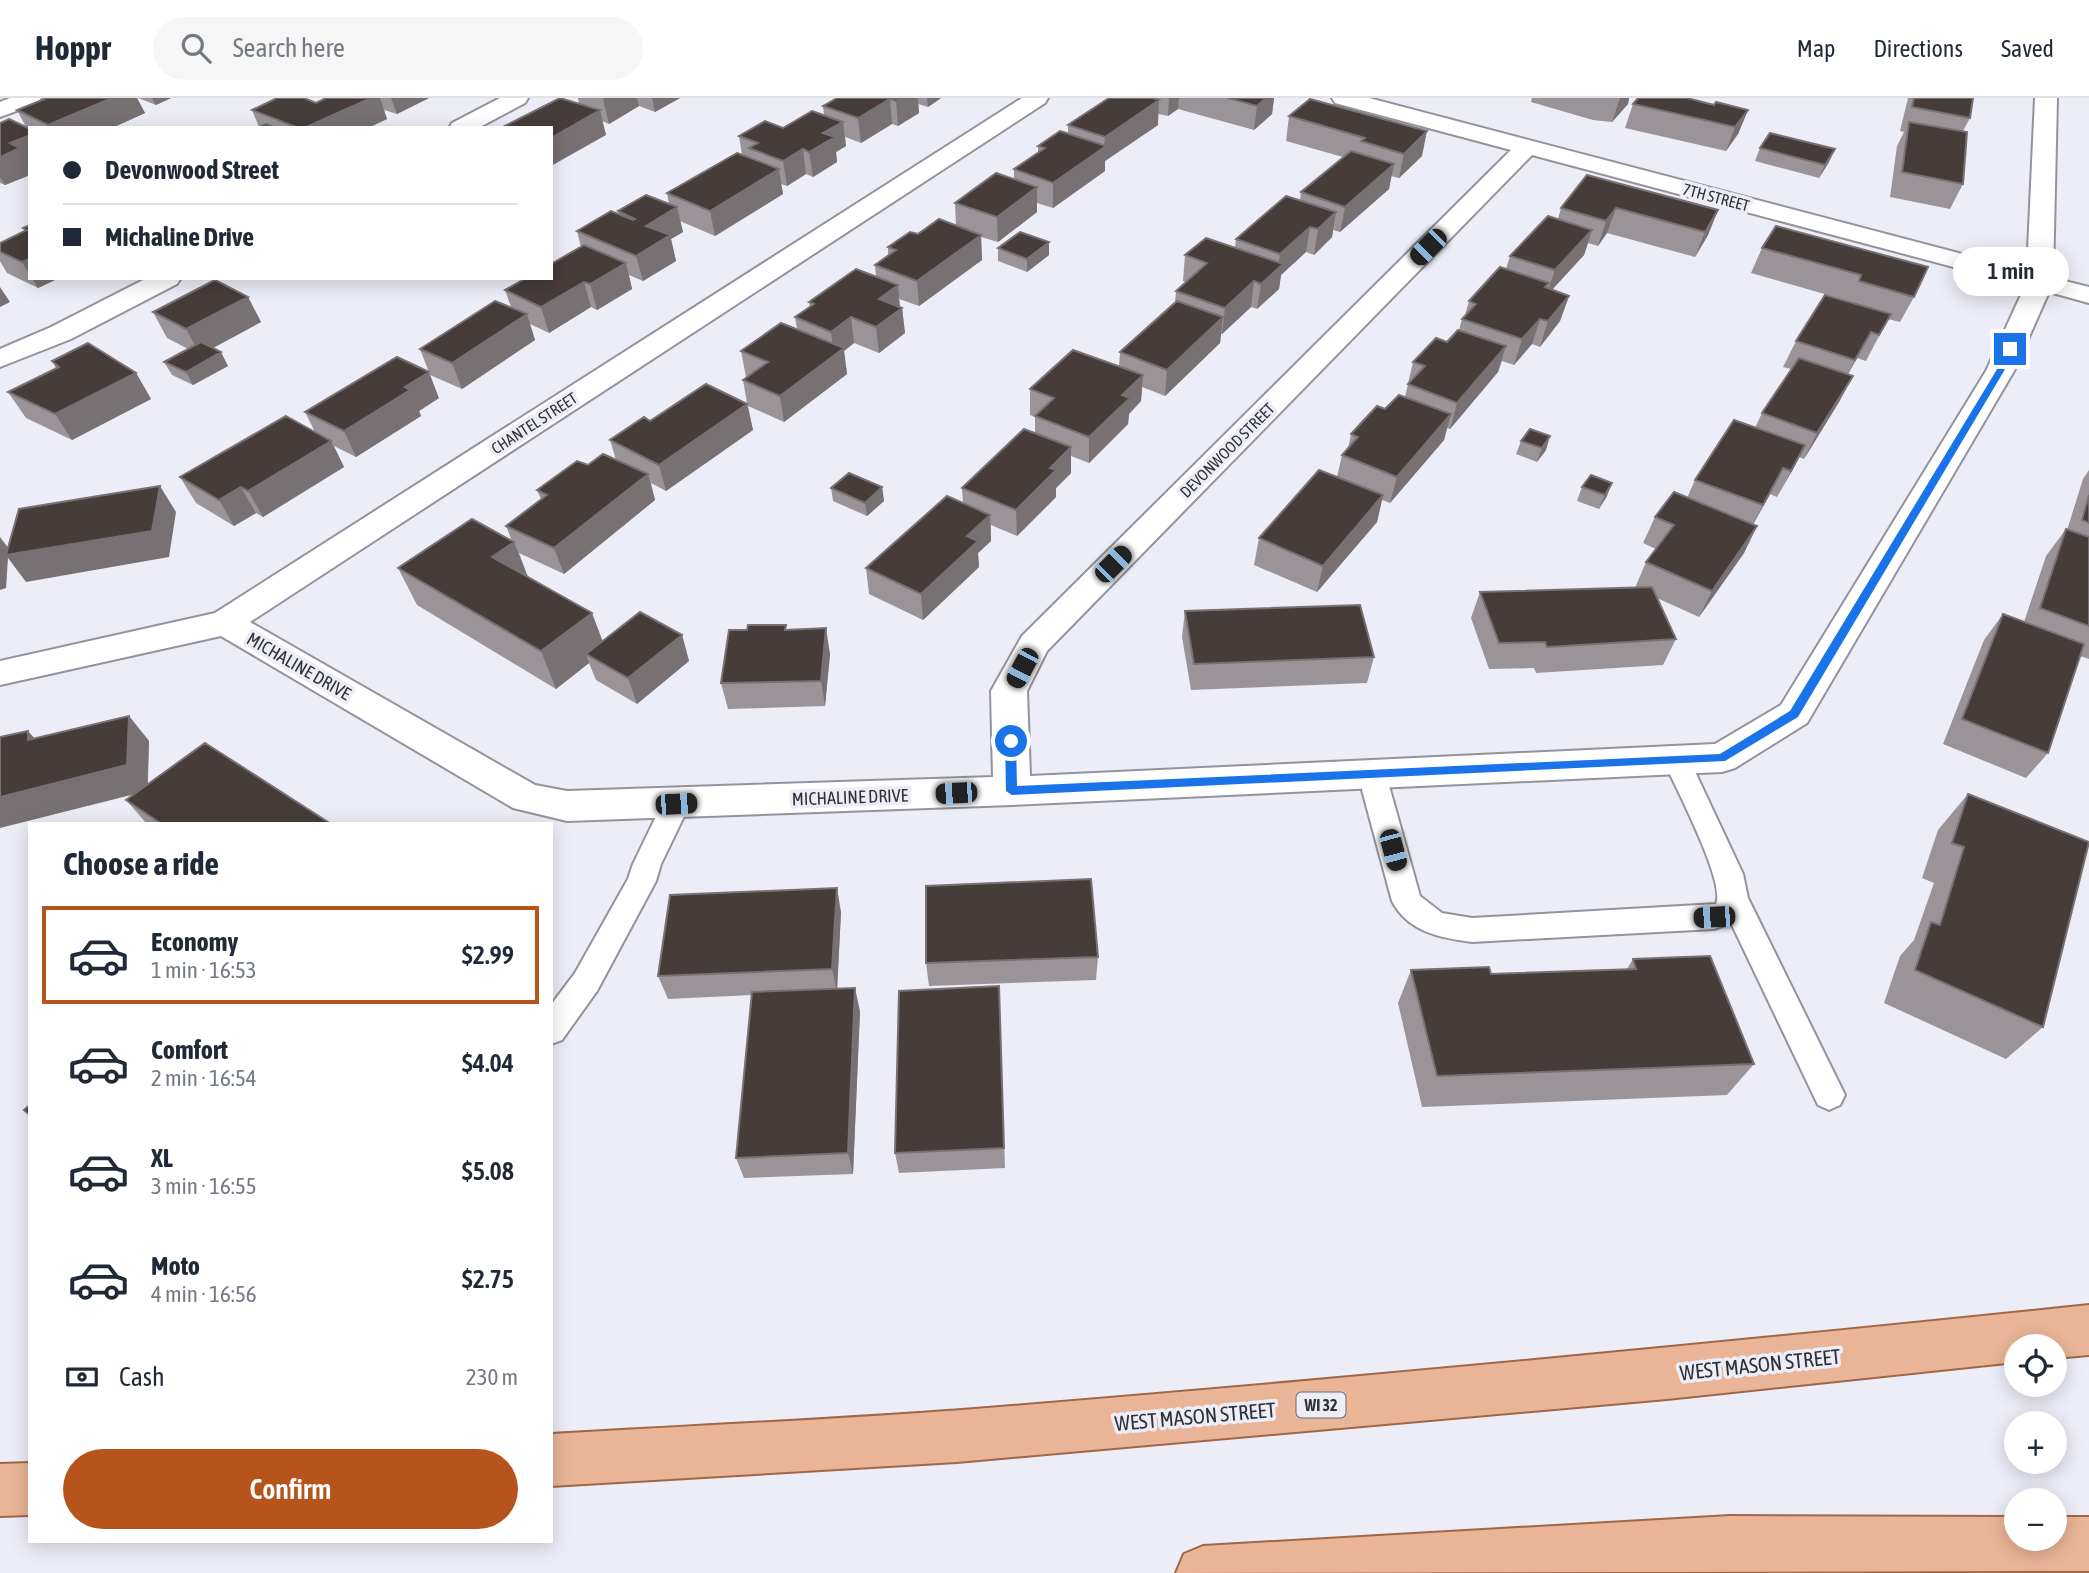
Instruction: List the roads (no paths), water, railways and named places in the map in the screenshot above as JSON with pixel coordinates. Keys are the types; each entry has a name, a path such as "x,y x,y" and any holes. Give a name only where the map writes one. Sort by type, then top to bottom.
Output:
{"main road":[{"name":"WEST MASON STREET","path":"553,1460 957,1436 1104,1424 1667,1374 2089,1330"},
{"path":"0,1490 28,1489"},
{"path":"1203,1573 1730,1543 2089,1544"}],"street":[{"path":"0,110 30,98"},
{"path":"464,126 517,98"},
{"name":"CHANTEL STREET","path":"0,673 225,623 1037,98"},
{"name":"7TH STREET","path":"1343,98 2089,295"},
{"name":"MICHALINE DRIVE","path":"225,623 526,798 567,806 1012,791 1722,758 1794,714 2000,371 2040,282 2046,98"},
{"name":"DEVONWOOD STREET","path":"1012,791 1009,691 1034,644 1527,148"},
{"path":"0,359 61,333 164,280"}],"lane":[{"path":"1677,761 1729,874 1733,898 1829,1095"},
{"path":"1372,775 1406,901 1417,914 1437,925 1472,930 1714,917 1727,912 1733,898"},
{"path":"553,1027 592,971 642,881 647,864 676,804"}]}
